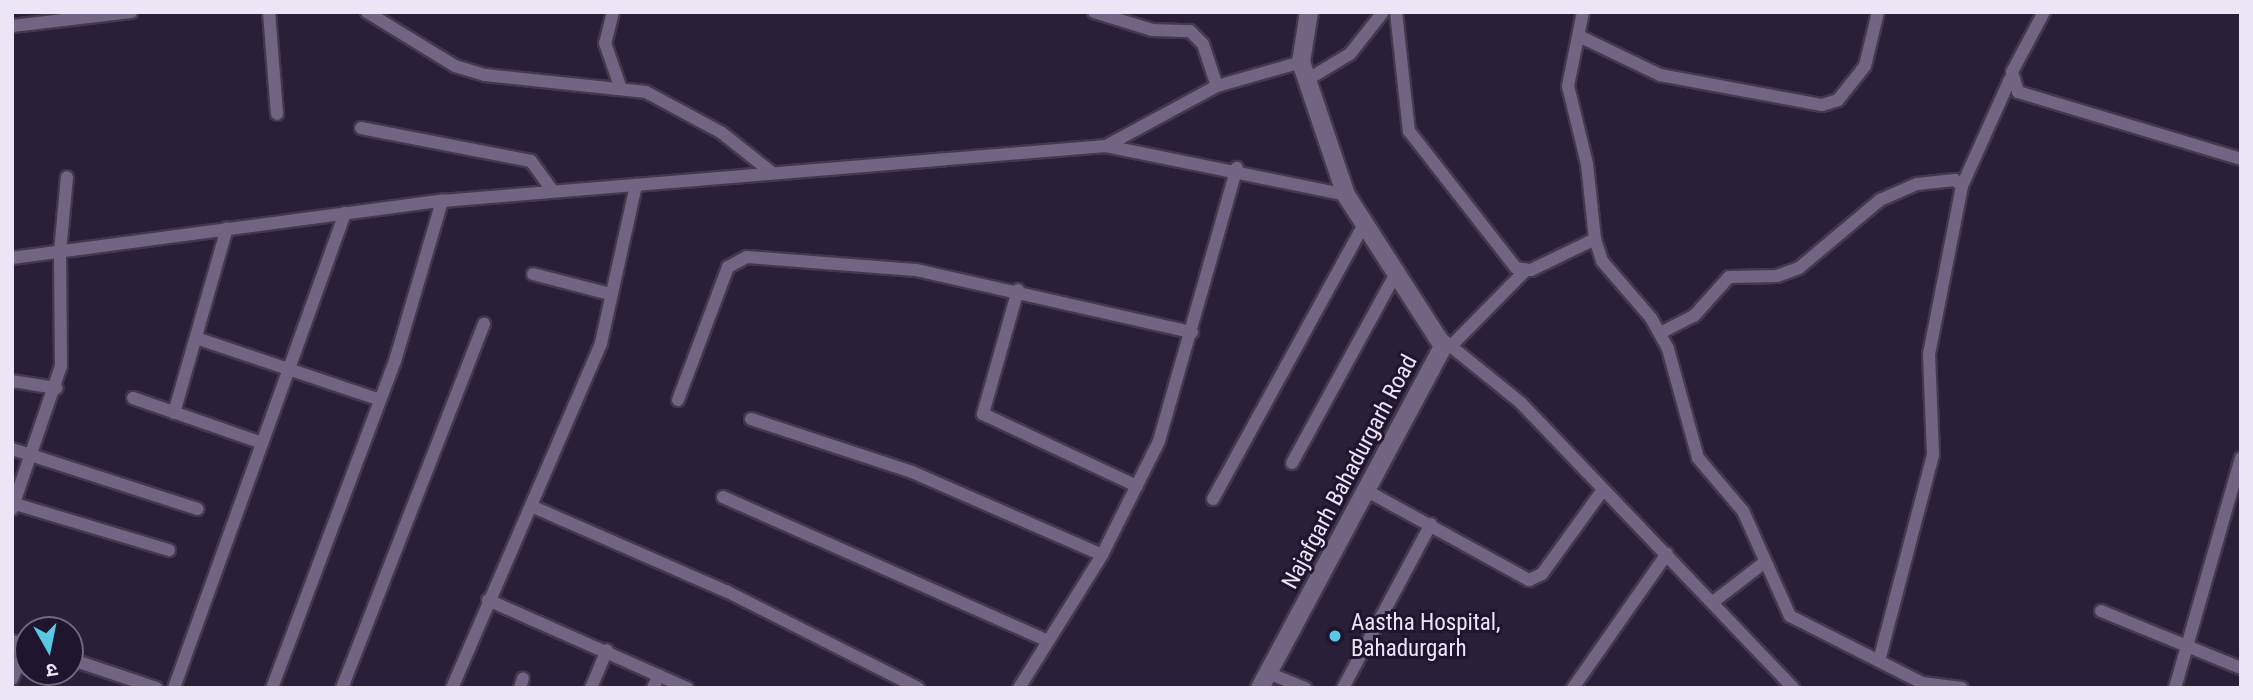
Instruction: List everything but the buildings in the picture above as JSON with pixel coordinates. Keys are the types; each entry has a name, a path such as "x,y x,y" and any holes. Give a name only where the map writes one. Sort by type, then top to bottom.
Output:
{"street":[{"path":"12,26 131,12"},
{"path":"269,12 276,114"},
{"path":"367,12 455,66 485,75 620,86 676,104 771,172"},
{"path":"613,12 605,43 620,86"},
{"path":"1094,12 1142,28 1190,31 1203,44 1217,86"},
{"name":"Najafgarh Bahadurgarh Road","path":"1264,680 1370,492 1447,343 1395,275 1346,195 1305,81 1301,62 1310,12"},
{"path":"1305,81 1350,54 1383,12"},
{"path":"1396,12 1416,144 1516,268 1526,270"},
{"path":"1583,12 1581,37 1568,86 1587,164 1595,239 1602,261 1660,333 1689,439 1742,511 1790,616 1922,683 1962,688"},
{"path":"1581,37 1660,75 1822,105 1838,100 1865,66 1878,12"},
{"path":"1879,662 1933,455 1929,354 1962,186 2010,79 2044,12"},
{"path":"1106,146 1217,86 1301,62"},
{"path":"2010,79 2018,92 2241,159"},
{"path":"361,128 531,161 553,191"},
{"path":"12,258 442,201 1106,146 1237,169 1346,195"},
{"path":"1019,688 1102,555 1159,441 1237,169"},
{"path":"67,177 60,252 63,338 56,388 13,505 169,550"},
{"path":"1660,333 1694,316 1729,277 1777,276 1799,268 1880,200 1917,184 1955,180 1962,186"},
{"path":"452,688 594,361 636,185"},
{"path":"272,688 380,400 442,201"},
{"path":"174,688 262,443 293,368 345,213"},
{"path":"1213,499 1363,226"},
{"path":"174,413 199,339 227,228"},
{"path":"1595,239 1526,270 1447,343 1506,389 1793,688"},
{"path":"678,400 728,267 738,259 916,270 1018,290 1192,332"},
{"path":"533,274 610,294"},
{"path":"1292,463 1395,275"},
{"path":"1018,290 984,414 1137,486"},
{"path":"342,688 484,324"},
{"path":"199,339 293,368 380,400"},
{"path":"12,382 56,388"},
{"path":"133,398 262,443"},
{"path":"751,419 912,472 1102,555"},
{"path":"12,449 32,453 198,509"},
{"path":"2175,688 2241,458"},
{"path":"1370,492 1529,580 1542,573 1602,491"},
{"path":"723,497 1048,641"},
{"path":"531,506 726,591 918,688"},
{"path":"1343,688 1431,524"},
{"path":"1573,688 1667,554"},
{"path":"1713,602 1765,562"},
{"path":"488,600 607,650 687,688"},
{"path":"2101,611 2185,651 2241,668"},
{"path":"591,688 607,650"},
{"path":"84,664 156,688"},
{"path":"653,688 659,675"},
{"path":"1264,680 1305,688"}],"place":[{"name":"Aastha Hospital, Bahadurgarh","path":"1335,636"}]}
